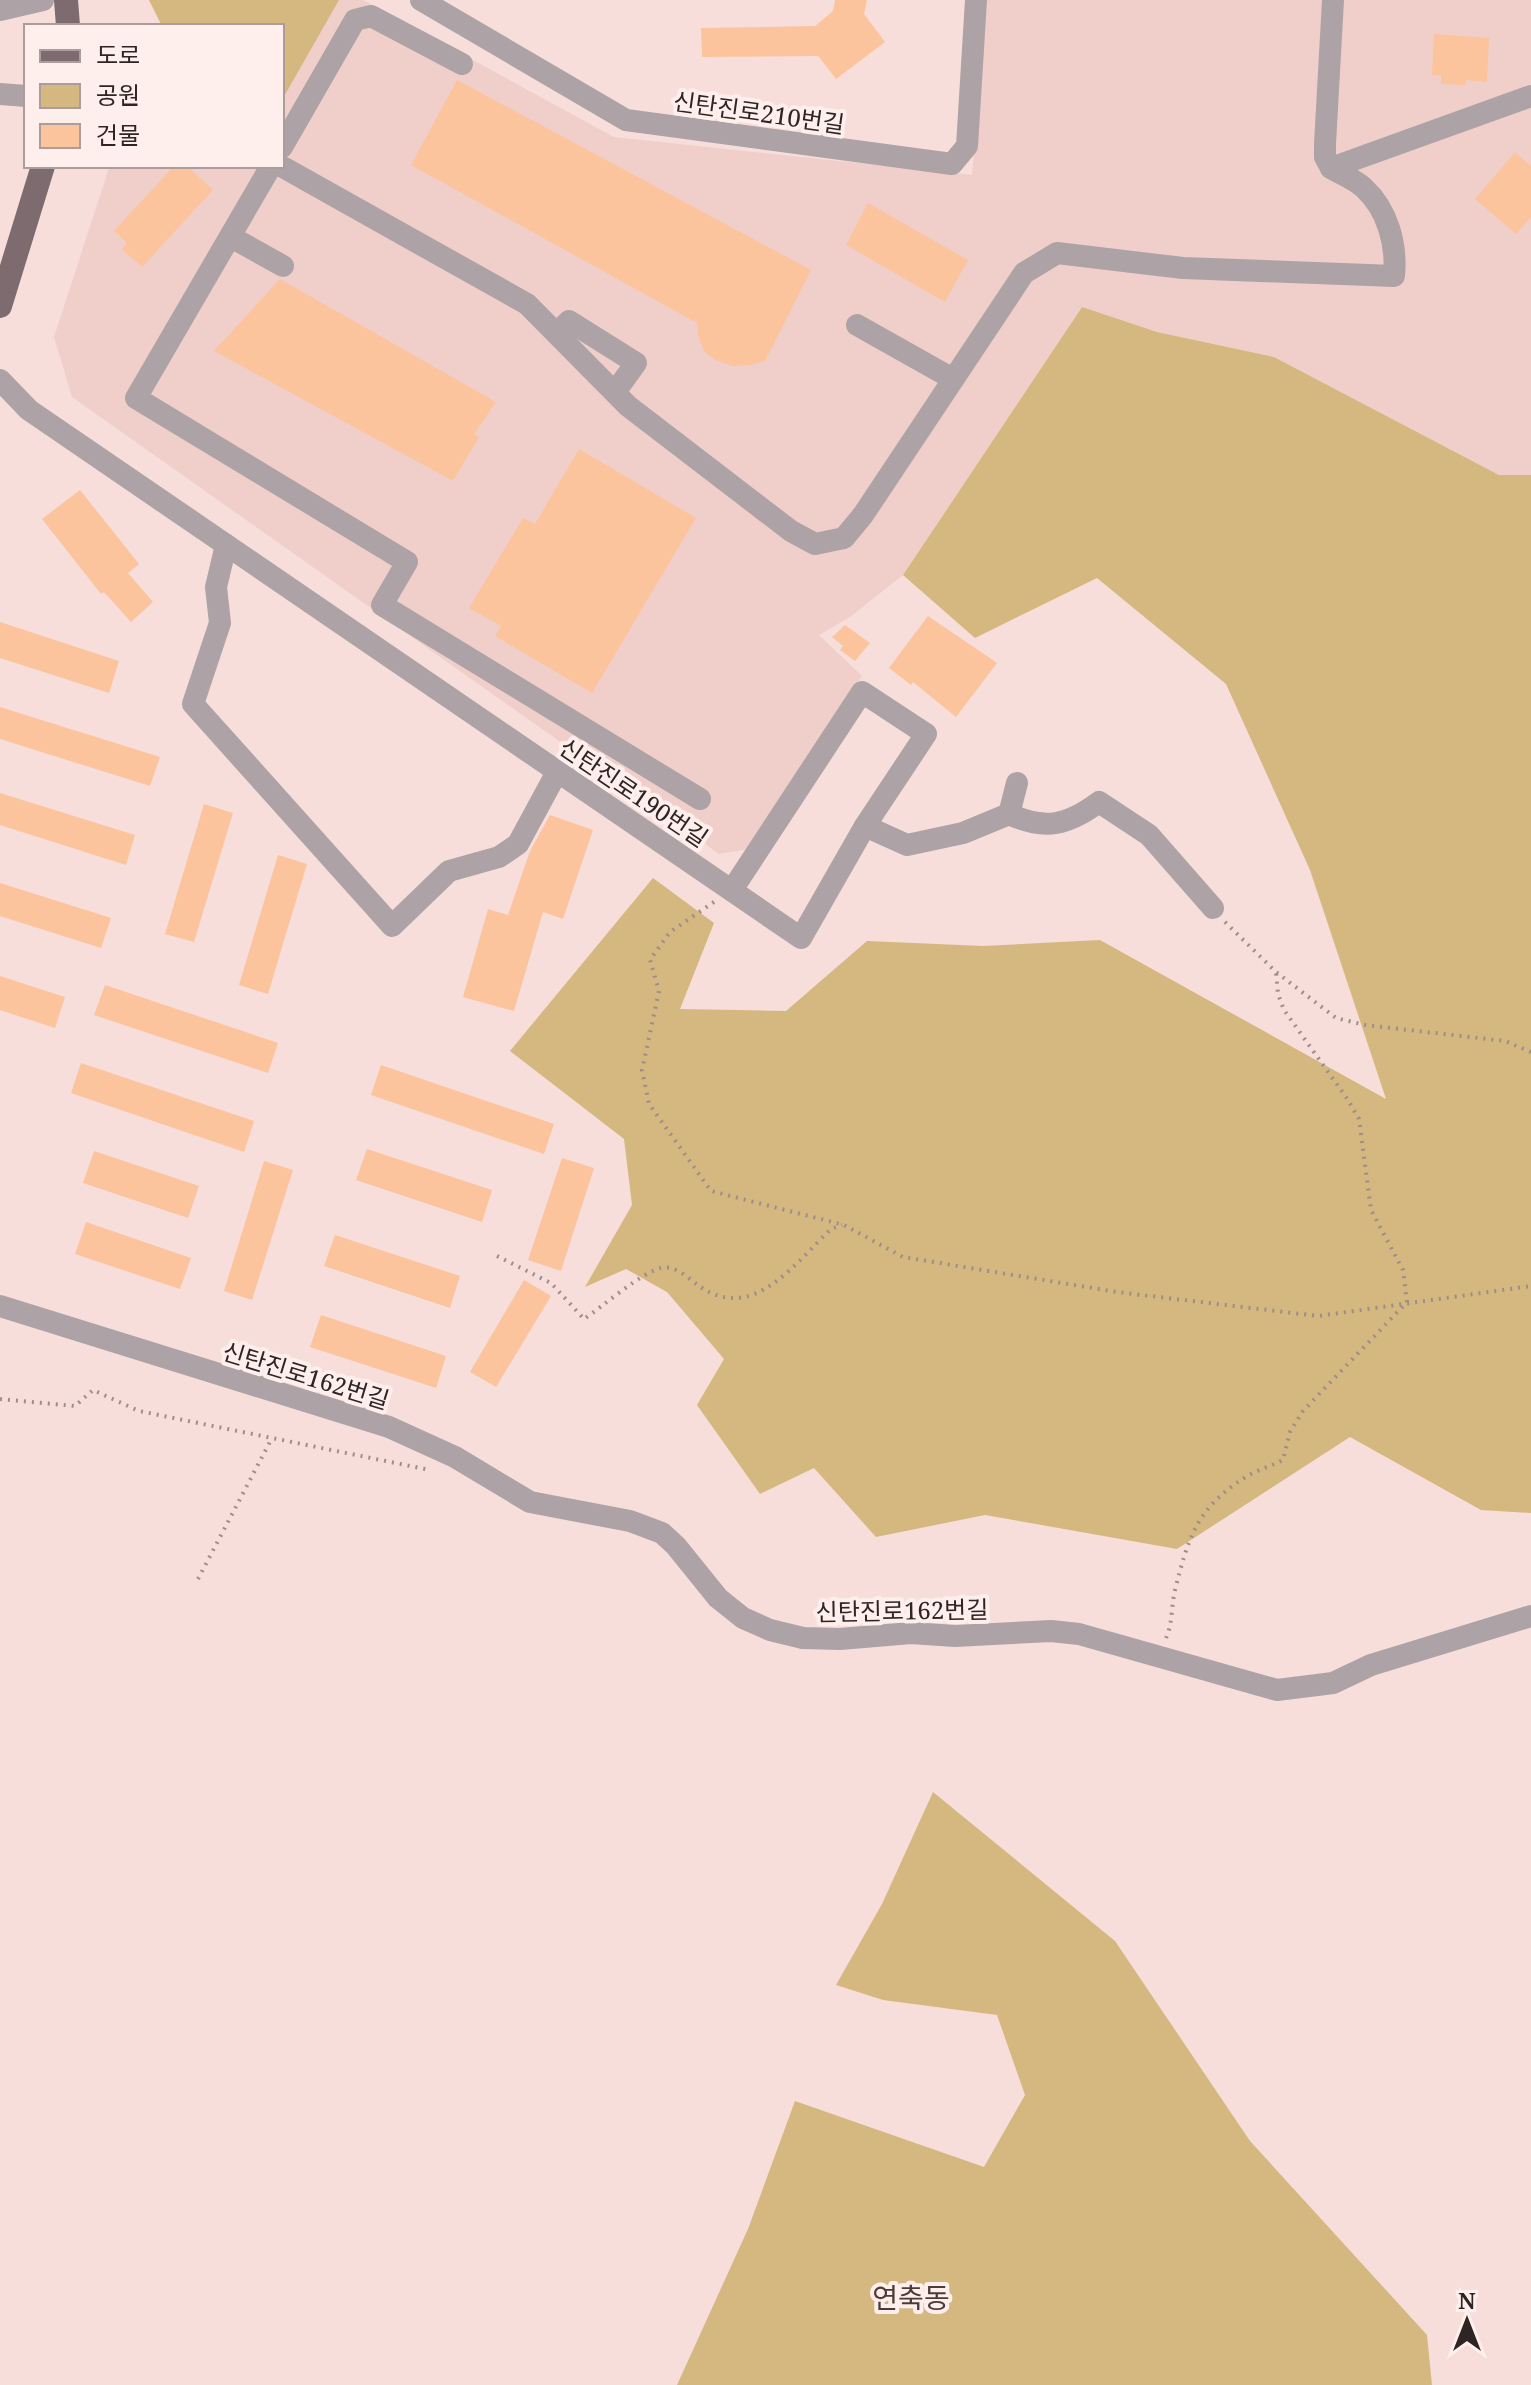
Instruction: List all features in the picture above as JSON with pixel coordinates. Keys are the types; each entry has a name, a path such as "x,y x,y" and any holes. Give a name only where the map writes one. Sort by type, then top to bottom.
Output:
{"main road":[{"path":"66,0 68,24"},
{"path":"0,306 42,168"}],"street":[{"path":"0,10 43,0"},
{"name":"신탄진로210번길","path":"421,0 626,120 952,164 967,146 976,0"},
{"path":"284,168 527,304 628,406 791,531 815,544 844,538 863,515 1024,273 1057,253 1183,268 1394,276 1393,238 1380,212 1364,187 1331,168 1325,157 1333,0"},
{"path":"284,144 355,20 371,16 462,64"},
{"path":"0,94 24,96"},
{"path":"1331,168 1531,96"},
{"path":"270,168 136,398 407,562 382,605 700,799"},
{"path":"231,237 283,266"},
{"path":"557,333 569,321 636,363 615,392"},
{"path":"857,325 953,379"},
{"name":"신탄진로190번길","path":"0,380 29,410 801,938 865,826"},
{"path":"226,545 216,587 220,623 193,704 392,926 449,871 499,857 518,844 557,772"},
{"path":"732,890 862,692 926,734 865,826 907,845 963,833 1009,814 1030,824 1062,823 1082,815 1099,802 1149,835 1213,908"},
{"path":"1009,814 1017,783"},
{"name":"신탄진로162번길","path":"0,1306 389,1427 455,1457 530,1502 630,1521 662,1533 718,1598 743,1618 770,1630 803,1638 1051,1631 1079,1634 1277,1690 1333,1683 1384,1661 1531,1616"}],"path":[{"path":"732,890 670,932 650,960 659,991 642,1070 649,1104 711,1191 844,1225 903,1257 1117,1292 1318,1316 1531,1286"},
{"path":"1213,908 1240,940 1276,972 1325,1011 1344,1021 1505,1041 1531,1052"},
{"path":"1276,972 1278,994 1284,1010 1359,1119 1371,1210 1403,1270 1407,1302"},
{"path":"497,1256 551,1283 584,1319 664,1267 678,1271 718,1296 738,1299 753,1297 772,1285 831,1229 844,1225"},
{"path":"1165,1657 1164,1643 1171,1628 1171,1607 1186,1547 1196,1523 1240,1480 1283,1460 1290,1432 1303,1411 1407,1302"},
{"path":"0,1399 75,1406 93,1390 139,1411 438,1472"},
{"path":"198,1579 272,1438"}],"shaded area":[{"path":"149,0 363,0 614,137 972,175 987,0 1531,0 1531,475 1499,475 1274,357 1157,332 1081,308 903,575 850,617 819,635 862,676 754,848 719,854 72,397 54,337 109,168 284,168 284,24 161,24"}],"green space":[{"path":"149,0 339,0 284,96 284,24 161,24"},
{"path":"1082,307 1157,332 1274,357 1499,475 1531,475 1531,1513 1481,1510 1350,1437 1177,1549 985,1515 876,1537 814,1468 760,1494 697,1405 724,1359 667,1292 626,1269 585,1287 632,1205 624,1139 510,1051 653,878 714,923 680,1009 786,1011 867,941 983,946 1100,940 1386,1099 1310,870 1226,684 1097,578 975,638 903,575"},
{"path":"933,1792 1115,1941 1250,2141 1427,2335 1432,2385 677,2385 748,2229 795,2101 984,2167 1025,2095 997,2015 883,2000 836,1985 882,1904"}],"building":[{"path":"835,0 867,0 864,14 885,42 836,79 818,56 702,57 701,28 815,26 833,11"},
{"path":"1434,34 1489,38 1487,82 1466,80 1466,85 1441,84 1441,75 1432,75"},
{"path":"457,80 811,270 765,361 732,366 715,360 704,351 697,323 411,165"},
{"path":"1515,152 1531,166 1531,217 1516,234 1475,199"},
{"path":"172,168 189,168 213,190 142,267 122,249 127,243 114,231"},
{"path":"868,203 968,260 945,302 846,245"},
{"path":"280,279 496,402 474,434 479,437 453,481 214,351"},
{"path":"579,449 696,518 592,693 495,636 501,626 469,608 523,518 535,524"},
{"path":"80,490 139,564 128,573 153,602 131,622 104,592 101,594 42,519"},
{"path":"928,616 997,663 956,717 913,682 911,685 889,668"},
{"path":"0,622 119,661 109,693 0,658"},
{"path":"845,625 870,643 855,661 840,650 843,646 832,637"},
{"path":"0,707 160,757 150,786 0,739"},
{"path":"0,793 135,835 126,865 0,825"},
{"path":"204,804 233,813 194,942 165,934"},
{"path":"550,815 593,830 563,919 543,912 514,1011 463,997 488,909 508,915 530,851"},
{"path":"278,855 307,864 268,994 239,985"},
{"path":"0,883 111,918 101,948 0,916"},
{"path":"0,976 65,997 55,1028 0,1010"},
{"path":"105,985 278,1043 268,1073 94,1015"},
{"path":"81,1063 254,1121 244,1152 71,1093"},
{"path":"381,1065 554,1124 544,1154 371,1095"},
{"path":"367,1149 492,1190 482,1222 356,1180"},
{"path":"94,1151 199,1186 188,1218 83,1183"},
{"path":"562,1158 594,1168 561,1271 528,1260"},
{"path":"264,1161 293,1170 252,1300 224,1291"},
{"path":"86,1222 191,1258 180,1289 75,1254"},
{"path":"335,1235 460,1276 450,1308 324,1266"},
{"path":"524,1280 551,1296 496,1387 470,1372"},
{"path":"321,1315 446,1356 436,1388 310,1347"}],"district":[{"name":"연축동","path":"911,2297"}]}
